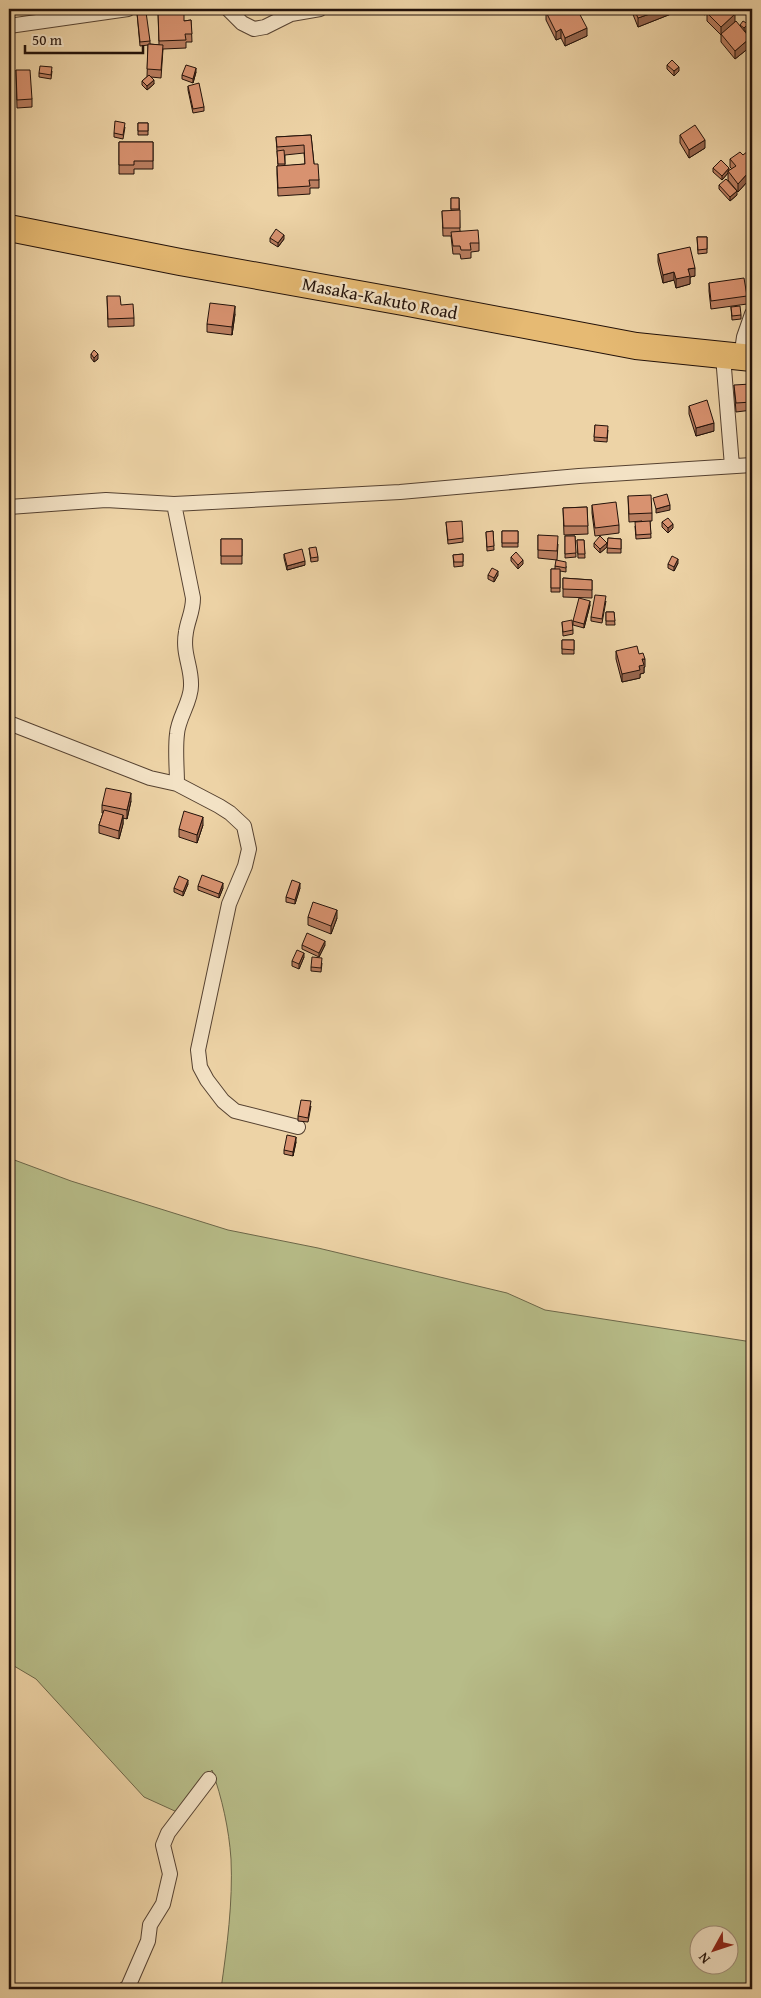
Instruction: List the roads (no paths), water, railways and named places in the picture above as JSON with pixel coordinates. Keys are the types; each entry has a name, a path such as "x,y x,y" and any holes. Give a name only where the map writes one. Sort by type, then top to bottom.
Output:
{"highway":[{"name":"Masaka-Kakuto Road","path":"9,228 180,262 636,346 739,357"}],"street":[{"path":"9,26 128,9"},
{"path":"228,9 242,23 254,28 265,27 291,14 320,9"},
{"path":"732,466 739,357 752,314"},
{"path":"9,507 106,500 174,504 400,492 579,476 752,465"},
{"path":"174,504 193,598 193,612 186,632 185,643 185,656 190,673 191,687 177,732 177,784"},
{"path":"9,723 150,778 177,784 230,812 244,826 248,849 245,866 229,904 198,1050 200,1067 223,1101 235,1111 298,1127"},
{"path":"125,1989 128,1988 148,1941 150,1925 163,1904 170,1874 163,1845 168,1833 209,1779"}]}
